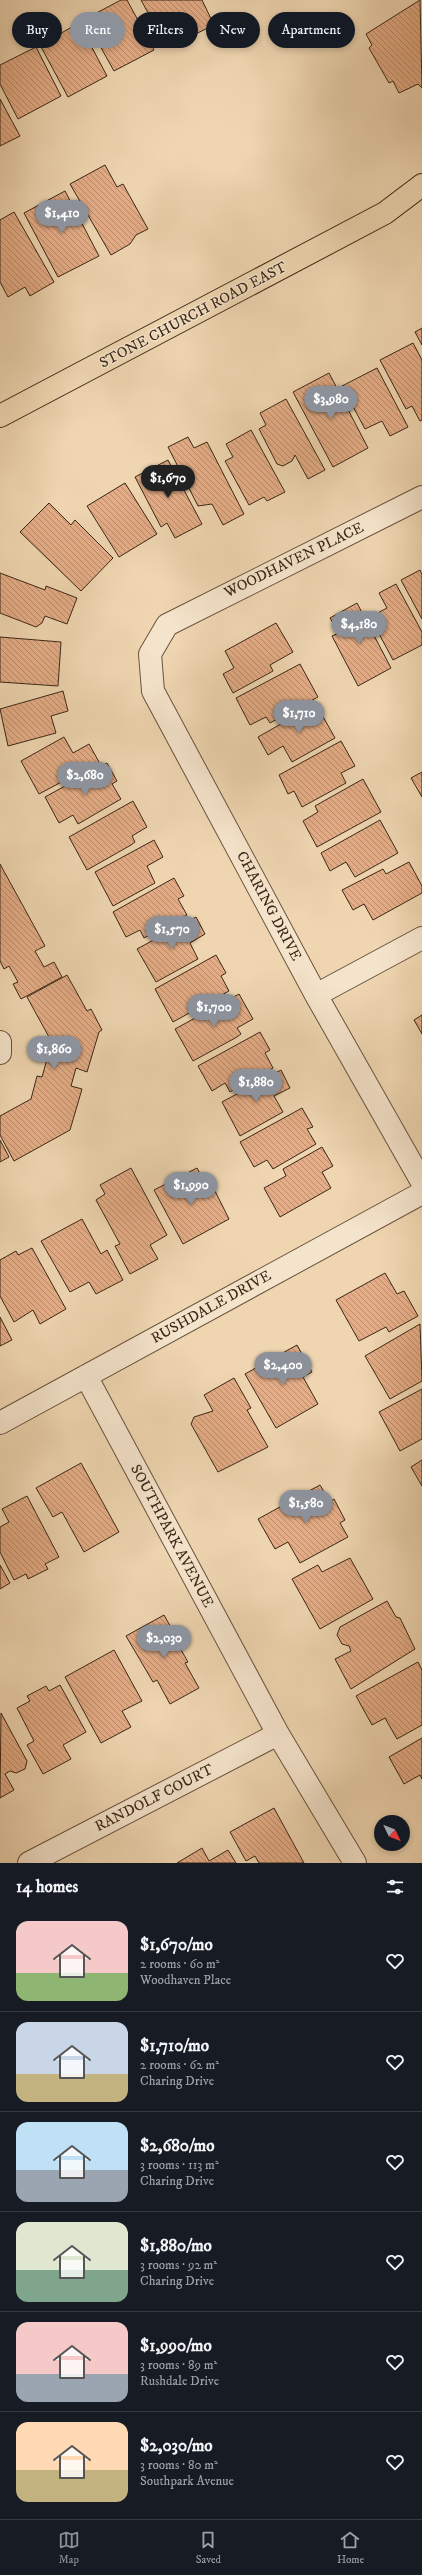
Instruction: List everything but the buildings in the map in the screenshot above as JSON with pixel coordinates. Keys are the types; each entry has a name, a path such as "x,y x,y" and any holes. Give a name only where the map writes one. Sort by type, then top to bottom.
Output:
{"main road":[{"name":"STONE CHURCH ROAD EAST","path":"0,416 385,213 422,185"},
{"name":"STONE CHURCH ROAD EAST","path":"385,213 422,202"}],"street":[{"name":"WOODHAVEN PLACE","path":"167,625 422,497"},
{"name":"CHARING DRIVE","path":"167,625 150,654 153,691 316,994 422,1182"},
{"path":"316,994 422,938"},
{"path":"0,1042 0,1053"},
{"name":"RUSHDALE DRIVE","path":"0,1423 422,1193"},
{"name":"SOUTHPARK AVENUE","path":"86,1376 278,1734 355,1863"},
{"name":"RANDOLF COURT","path":"29,1863 278,1734"}]}
